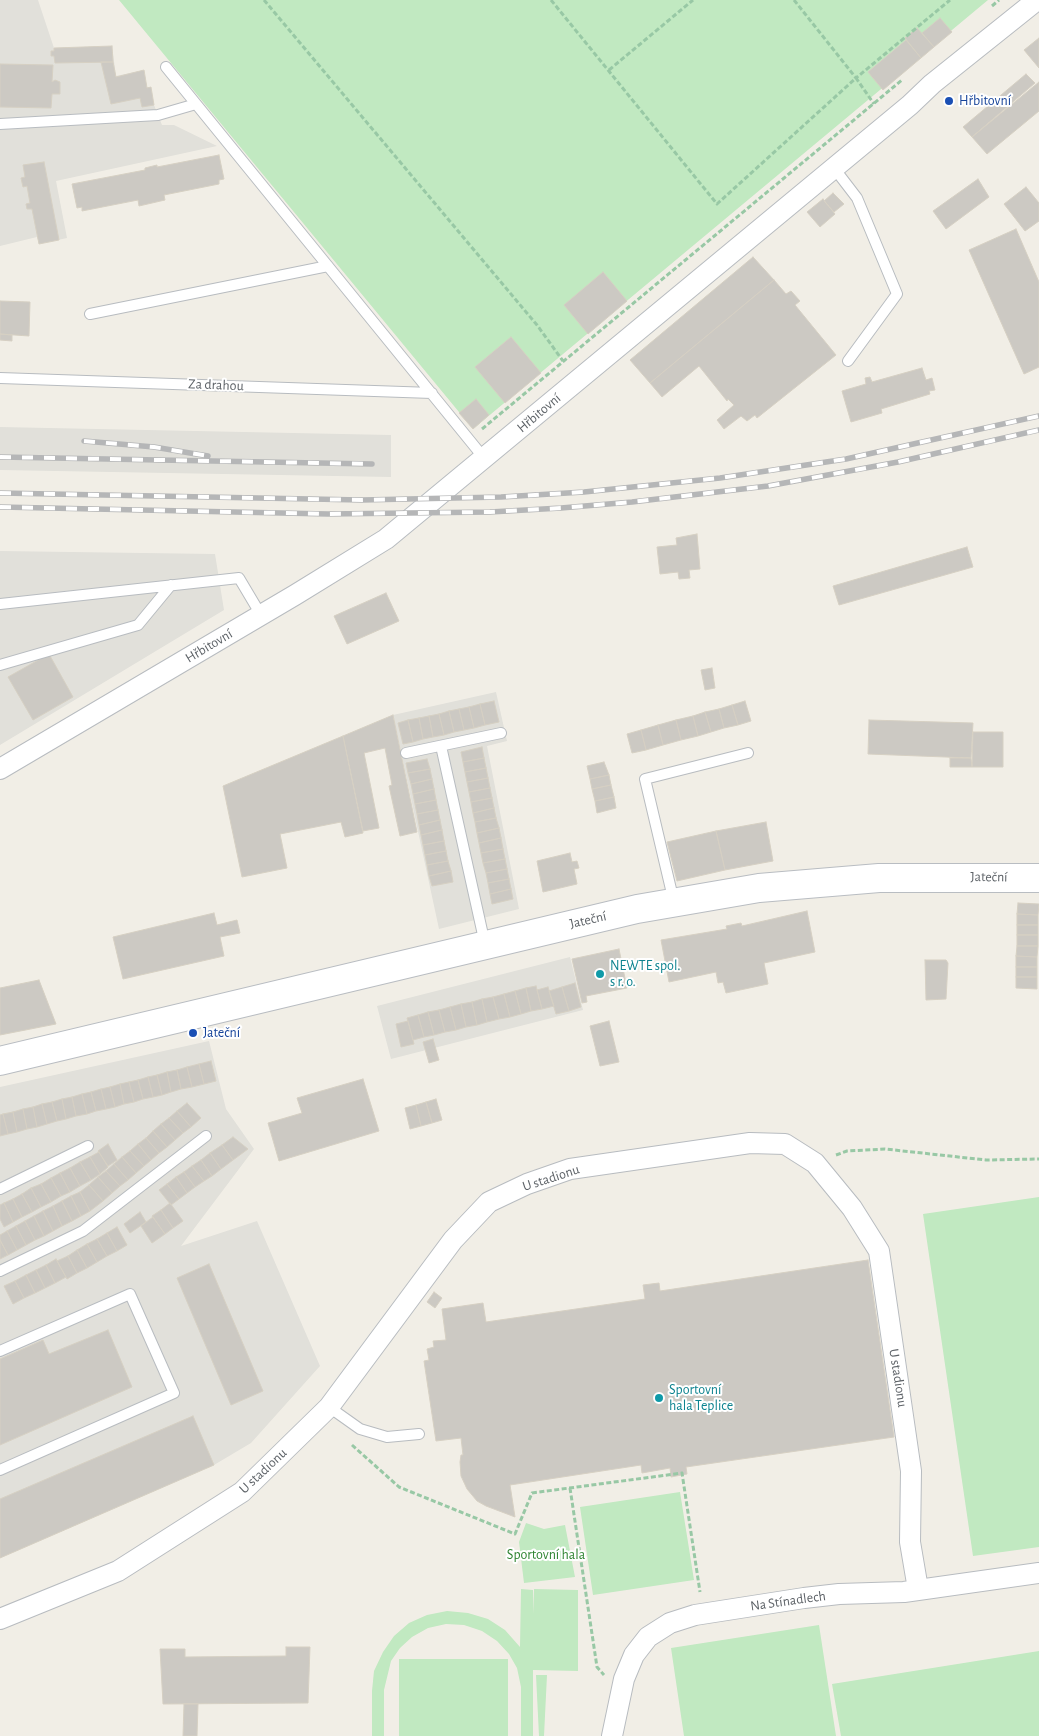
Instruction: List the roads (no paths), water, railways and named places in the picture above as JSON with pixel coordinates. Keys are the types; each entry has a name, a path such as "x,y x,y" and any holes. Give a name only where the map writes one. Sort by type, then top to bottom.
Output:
{"main road":[{"name":"Jateční","path":"0,1061 637,909 759,888 879,878 1039,878"}],"street":[{"name":"Hřbitovní","path":"0,769 372,549 834,168 932,84 1037,0"},
{"name":"U stadionu","path":"0,1619 118,1571 242,1492 329,1407 452,1240 489,1202 527,1184 570,1169 750,1143 785,1144 815,1163 852,1208 879,1251 911,1471 910,1542 918,1590"},
{"name":"Na Stínadlech","path":"612,1736 624,1679 634,1656 648,1637 670,1623 695,1615 804,1598 918,1590 1039,1573"}],"lane":[{"path":"166,67 484,458"},
{"path":"0,124 158,115 196,104"},
{"path":"834,168 857,198 897,294 848,361"},
{"path":"90,314 328,266"},
{"name":"Za drahou","path":"0,378 432,393"},
{"path":"0,604 239,578 262,615"},
{"path":"0,665 138,625 171,585"},
{"path":"406,753 502,733"},
{"path":"441,746 485,944"},
{"path":"674,903 644,779 748,753"},
{"path":"0,1271 83,1231 206,1136"},
{"path":"0,1189 88,1146"},
{"path":"0,1351 130,1294 174,1393 0,1470"},
{"path":"329,1407 360,1429 387,1437 419,1434"}],"railway":[{"path":"0,493 362,500 501,497 584,492 720,478 846,459 1039,416"},
{"path":"0,507 328,514 490,512 561,508 632,502 768,486 898,462 1039,430"},
{"path":"84,441 154,447 208,456"},
{"path":"0,457 372,464"}],"place":[{"name":"Hřbitovní","path":"949,101"},
{"name":"NEWTE spol. s r. o.","path":"600,974"},
{"name":"Jateční","path":"193,1033"},
{"name":"Sportovní hala Teplice","path":"659,1398"}],"park label":[{"name":"Sportovní hala","path":"546,1555"}]}
